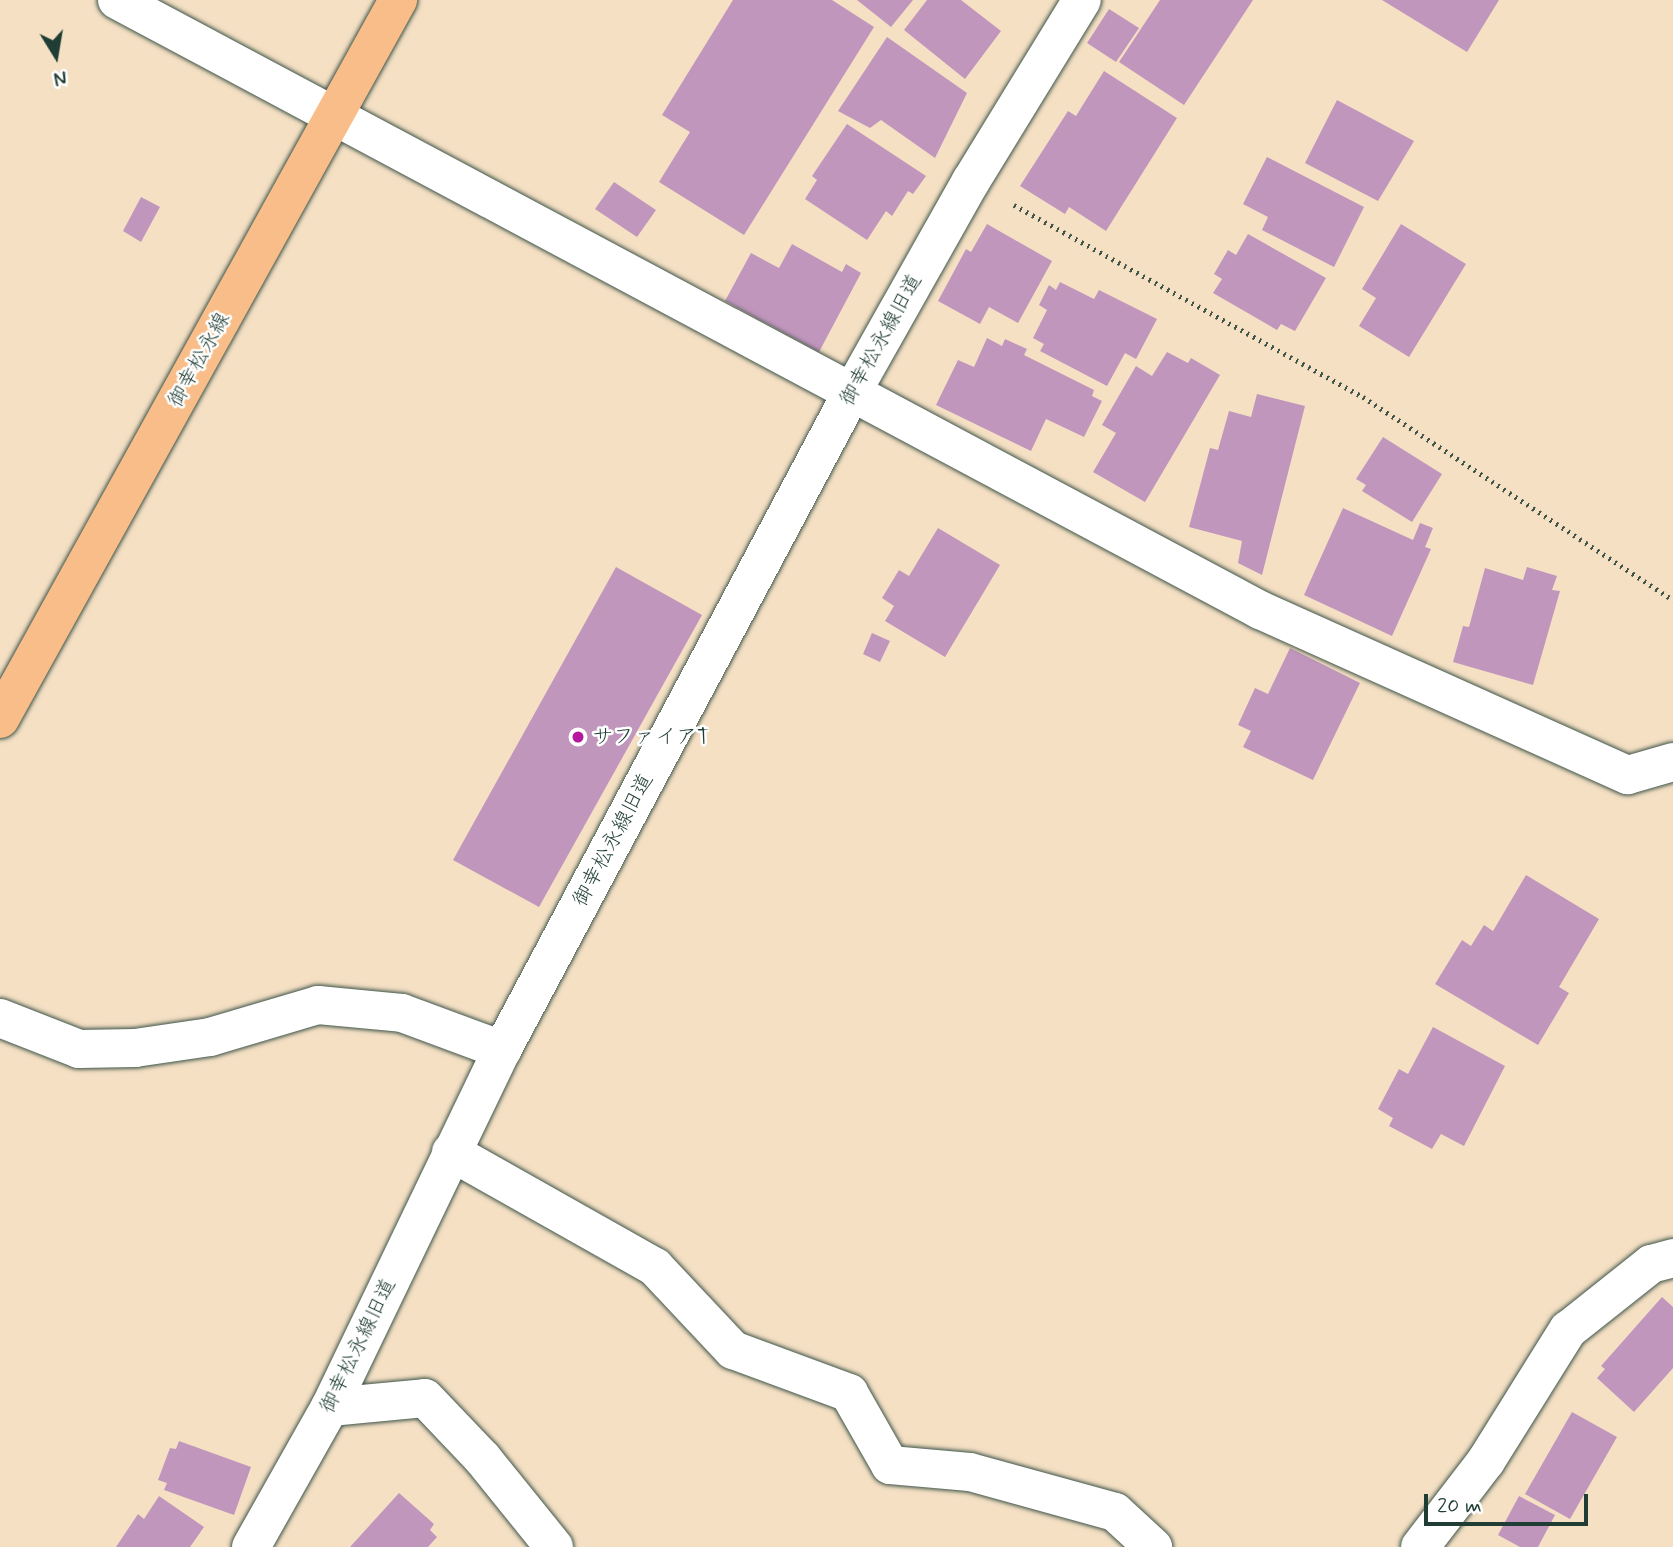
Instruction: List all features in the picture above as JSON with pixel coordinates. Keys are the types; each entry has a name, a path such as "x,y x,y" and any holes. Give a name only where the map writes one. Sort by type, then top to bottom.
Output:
{"main road":[{"name":"御幸松永線","path":"0,719 398,0"}],"street":[{"path":"117,0 1260,610 1628,775 1673,762"},
{"name":"御幸松永線旧道","path":"251,1547 330,1407 502,1049 852,393 971,181 1082,0"},
{"path":"0,1018 79,1049 135,1048 210,1037 318,1005 402,1013 502,1049"},
{"path":"451,1152 656,1267 733,1350 849,1394 890,1465 970,1472 1115,1512 1153,1547"},
{"path":"1420,1547 1486,1461 1568,1330 1651,1264 1673,1258"},
{"path":"330,1407 425,1398 483,1459 554,1547"}],"path":[{"path":"971,181 1363,397 1673,600"}],"building":[{"path":"733,0 832,0 874,27 744,235 659,182 690,132 662,115"},
{"path":"857,0 913,0 891,27"},
{"path":"927,0 961,0 1001,31 965,79 904,30"},
{"path":"1160,0 1253,0 1184,105 1119,62"},
{"path":"1382,0 1499,0 1467,52"},
{"path":"1109,9 1139,28 1116,62 1087,43"},
{"path":"887,37 967,93 935,158 881,120 870,128 838,111"},
{"path":"1104,71 1177,118 1106,231 1069,207 1065,214 1020,186 1068,111 1076,116"},
{"path":"1337,100 1414,141 1378,201 1305,163"},
{"path":"847,124 926,176 913,194 908,191 892,216 886,211 867,240 805,199 817,180 812,176"},
{"path":"1267,157 1364,207 1334,267 1262,230 1268,217 1243,204"},
{"path":"614,182 656,210 637,237 595,209"},
{"path":"141,197 160,207 141,242 123,231"},
{"path":"987,224 1052,261 1018,323 989,307 980,324 938,301 966,249 971,252"},
{"path":"1401,224 1466,264 1409,357 1359,326 1376,298 1362,289"},
{"path":"1248,234 1326,278 1295,331 1281,324 1277,330 1213,293 1222,279 1214,274 1228,250 1236,255"},
{"path":"792,244 842,272 846,264 861,273 819,352 725,301 751,253 779,268"},
{"path":"1060,282 1094,299 1099,290 1157,319 1136,359 1125,353 1107,386 1040,351 1044,344 1033,338 1047,310 1039,305 1049,285 1056,290"},
{"path":"987,338 1002,346 1005,339 1027,349 1024,355 1094,390 1092,396 1102,401 1084,437 1046,419 1031,451 936,405 958,360 974,367"},
{"path":"1167,352 1188,363 1191,358 1220,375 1145,502 1093,472 1116,433 1102,425 1136,366 1152,376"},
{"path":"1257,394 1305,406 1262,575 1238,563 1242,541 1189,527 1210,448 1218,450 1229,411 1251,417"},
{"path":"1383,437 1442,474 1412,522 1362,491 1366,485 1356,479"},
{"path":"1343,508 1413,540 1420,523 1433,528 1425,547 1431,549 1392,636 1304,595"},
{"path":"938,528 1000,565 945,657 885,621 894,606 882,598 899,570 909,576"},
{"name":"サファイアT","path":"616,567 702,615 539,907 453,860"},
{"path":"1527,567 1557,576 1552,590 1560,591 1533,685 1453,662 1463,626 1469,627 1485,568 1523,580"},
{"path":"872,633 890,641 880,662 863,654"},
{"path":"1290,648 1360,683 1313,780 1243,747 1251,731 1238,725 1255,688 1268,694"},
{"path":"1526,875 1599,919 1559,987 1569,993 1538,1045 1435,984 1462,940 1471,946 1484,925 1493,931"},
{"path":"1433,1027 1505,1066 1464,1146 1441,1134 1432,1149 1389,1126 1393,1118 1378,1109 1399,1069 1408,1074"},
{"path":"1662,1297 1673,1307 1673,1368 1634,1412 1597,1378 1605,1369 1601,1366"},
{"path":"1572,1412 1617,1437 1570,1519 1525,1494"},
{"path":"179,1441 251,1467 234,1515 164,1490 167,1483 158,1480 170,1448 176,1449"},
{"path":"399,1493 434,1524 430,1530 437,1537 428,1547 350,1547"},
{"path":"159,1496 204,1527 190,1547 116,1547 138,1514 144,1519"},
{"path":"1519,1496 1555,1515 1538,1547 1520,1547 1498,1535"}],"place":[{"name":"サファイアT","path":"578,737"}]}
